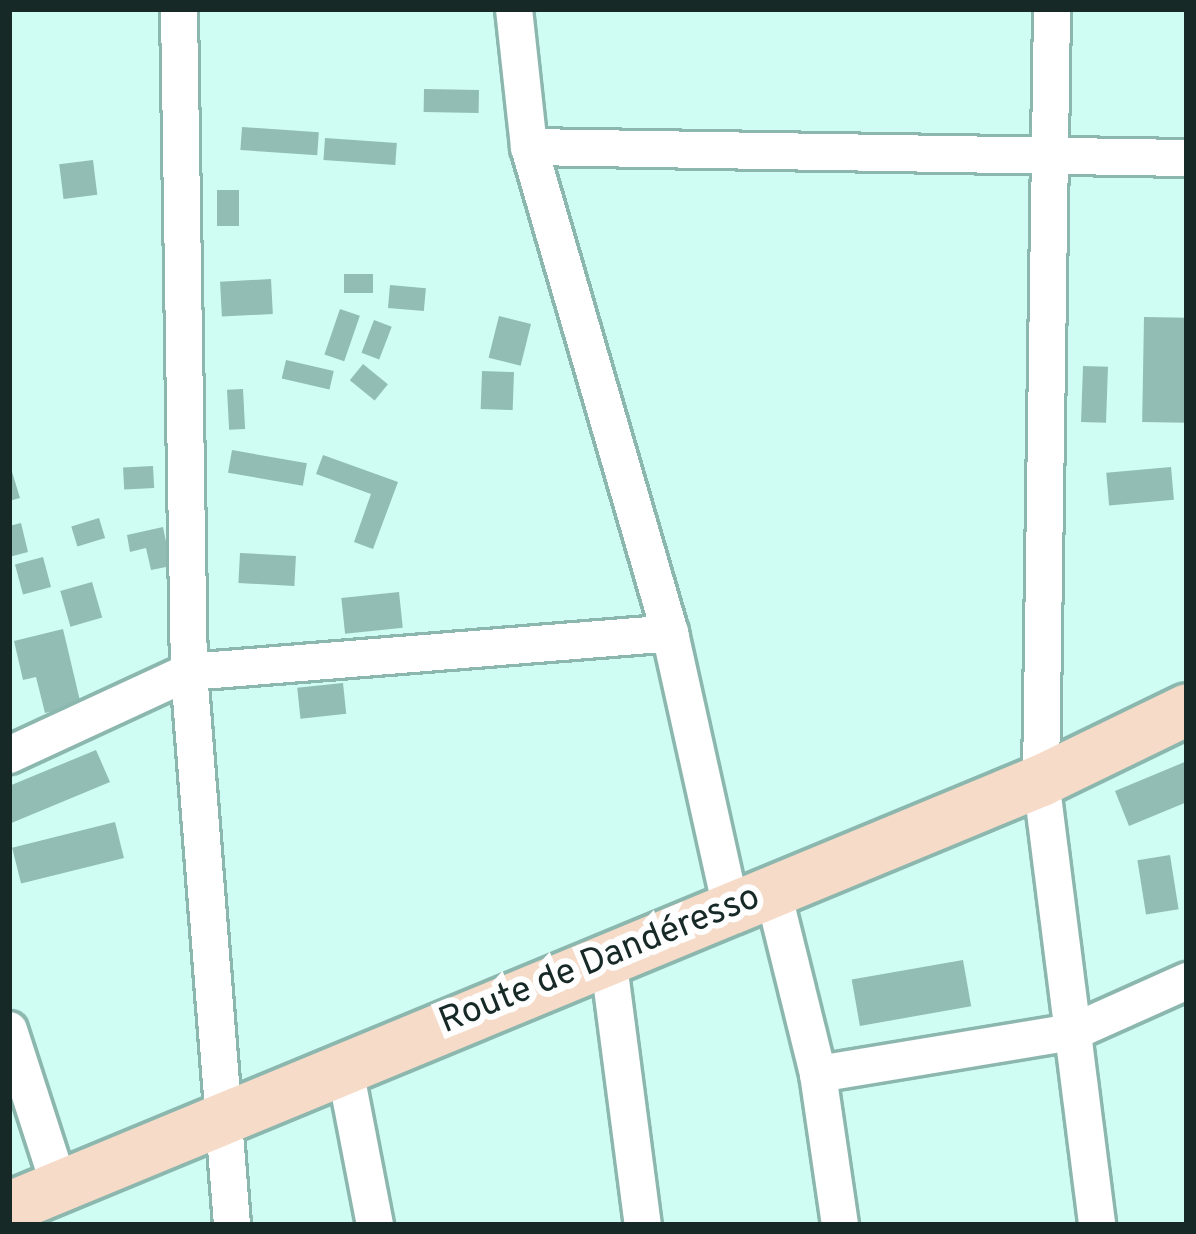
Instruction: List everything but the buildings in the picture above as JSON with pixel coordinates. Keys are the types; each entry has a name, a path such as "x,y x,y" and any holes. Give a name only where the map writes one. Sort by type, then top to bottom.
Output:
{"street":[{"path":"179,9 189,672 232,1225"},
{"path":"514,9 529,147 752,900 818,1074 840,1225"},
{"path":"1052,9 1054,150 1041,780 1097,1225"},
{"path":"529,147 1054,150 1187,158"},
{"path":"9,755 189,672 670,632"},
{"name":"Route de Dandéresso","path":"9,1207 344,1064 1041,780 1187,709"},
{"path":"608,957 643,1225"},
{"path":"818,1074 1073,1032 1187,981"},
{"path":"9,1030 58,1185"},
{"path":"344,1064 375,1225"}]}
